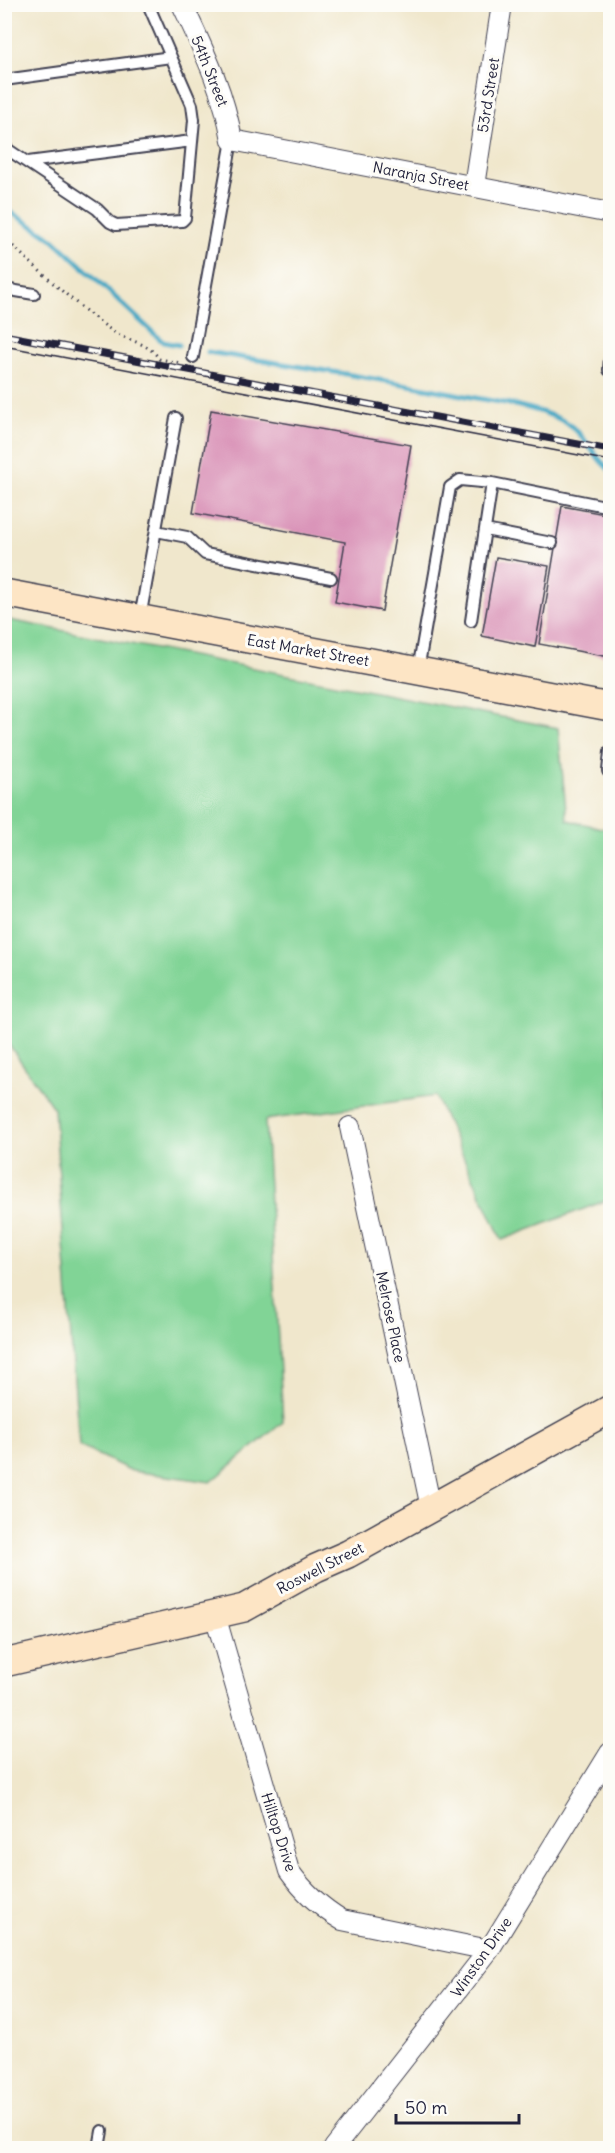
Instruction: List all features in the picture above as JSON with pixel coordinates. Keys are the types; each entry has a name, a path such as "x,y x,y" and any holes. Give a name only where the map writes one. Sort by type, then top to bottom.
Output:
{"street":[{"name":"54th Street","path":"182,4 217,79 228,116 232,140"},
{"name":"53rd Street","path":"474,186 502,4"},
{"name":"Naranja Street","path":"232,140 610,213"},
{"name":"East Market Street","path":"4,593 610,707"},
{"name":"Melrose Place","path":"350,1127 432,1508"},
{"name":"Roswell Street","path":"4,1663 244,1608 316,1568 348,1554 610,1409"},
{"name":"Hilltop Drive","path":"215,1615 289,1871 298,1884 321,1907 342,1920 489,1950"},
{"name":"Winston Drive","path":"334,2148 489,1950 610,1753"}],"lane":[{"path":"4,147 97,209 116,225 182,221 185,218 195,120 192,105 148,4"},
{"path":"4,80 171,57"},
{"path":"193,357 232,140"},
{"path":"28,162 192,141"},
{"path":"4,289 34,294"},
{"path":"609,370 610,357"},
{"path":"140,619 176,418"},
{"path":"417,670 450,487 460,480 492,483 610,507"},
{"path":"471,621 492,483"},
{"path":"486,530 552,543"},
{"path":"156,531 187,537 205,554 331,578"},
{"path":"608,771 610,752"},
{"path":"99,2148 102,2131"}],"path":[{"path":"4,238 73,301 114,332 155,352 159,359 181,363"}],"green space":[{"path":"4,619 558,728 567,820 610,830 610,1199 502,1240 435,1096 265,1120 283,1422 211,1482 132,1471 79,1446 54,1109 5,1039"}],"building":[{"path":"211,410 411,445 382,611 335,602 345,542 193,513"},
{"path":"562,506 610,515 610,657 539,644"},
{"path":"496,557 549,566 535,647 482,636"}],"waterway":[{"path":"4,208 53,239 163,342 179,345"},
{"path":"208,352 337,372 533,410 555,417 574,428 610,470"}],"tram line":[{"path":"4,346 610,461"}],"railway":[{"path":"4,335 610,450"}]}
